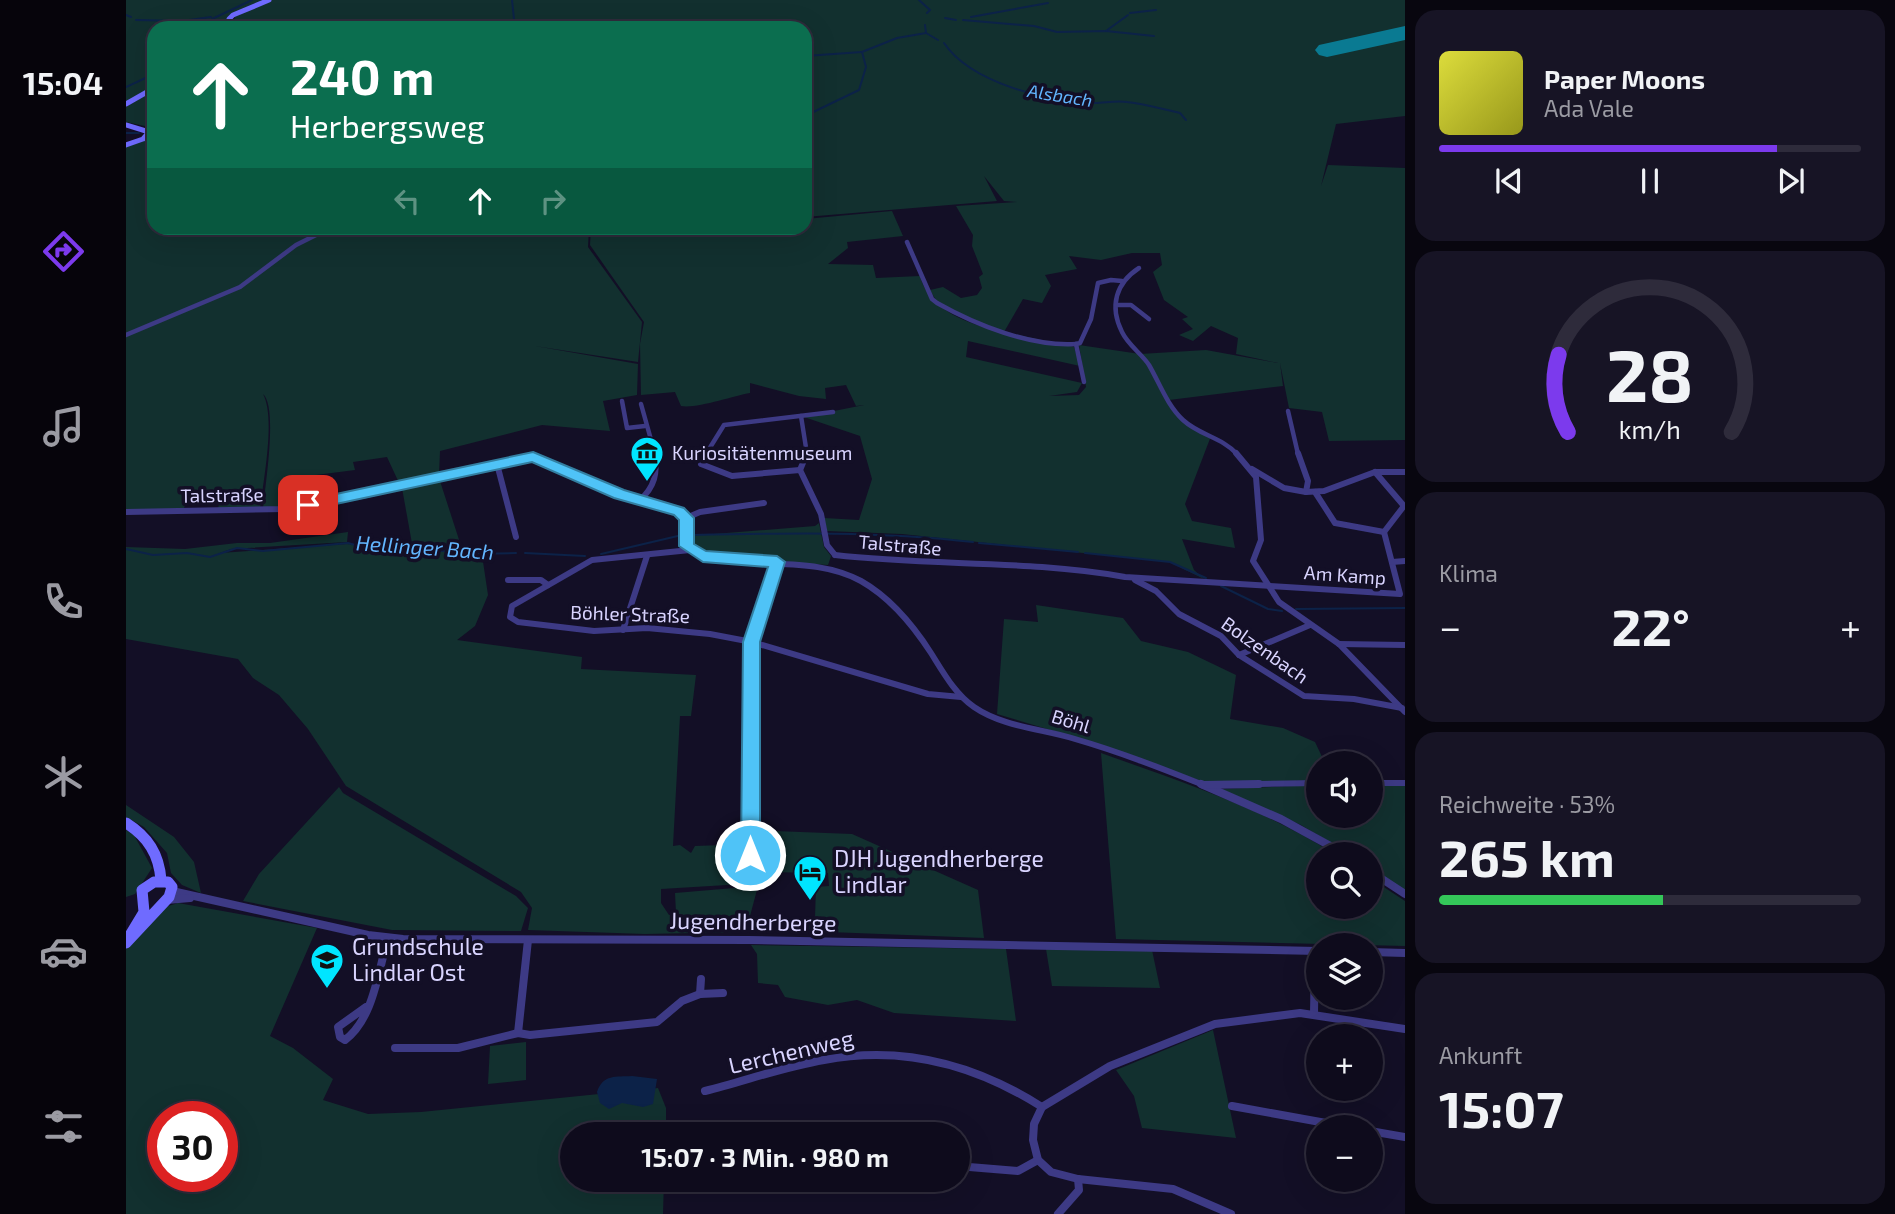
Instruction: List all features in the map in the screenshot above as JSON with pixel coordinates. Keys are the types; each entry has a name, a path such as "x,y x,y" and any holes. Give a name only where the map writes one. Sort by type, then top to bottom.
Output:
{"street":[{"path":"231,21 233,15 269,0"},
{"path":"126,104 147,92"},
{"path":"126,125 147,131"},
{"path":"126,145 144,139 147,135"},
{"path":"126,335 240,287 296,245 316,235"},
{"path":"907,242 932,299 968,322 1061,345 1080,343 1092,316 1090,300 1095,287 1104,281 1122,281"},
{"path":"1139,268 1122,281 1114,301 1125,339 1148,363 1173,409 1194,429 1231,447 1251,468 1256,477 1261,540 1253,561 1266,585 1279,603 1339,644 1404,710"},
{"path":"1116,305 1131,305 1149,319"},
{"path":"1076,344 1084,382"},
{"path":"622,401 628,428 645,426"},
{"path":"639,501 650,493 657,463 640,404"},
{"path":"1288,411 1293,438 1308,481 1306,492"},
{"path":"802,416 807,447 805,465 800,470 732,476 701,464 720,426 833,412"},
{"name":"Talstraße","path":"126,512 285,509 362,496 533,457 639,501 679,512 686,518"},
{"path":"497,464 516,537"},
{"path":"1251,468 1284,488 1306,492 1315,492 1375,472 1405,472"},
{"path":"800,470 817,503 830,551 835,555"},
{"path":"1315,492 1335,523 1384,532 1404,506 1375,472"},
{"path":"690,550 687,546 686,518 700,512 764,503"},
{"name":"Am Kamp","path":"1266,585 1400,594 1384,532"},
{"path":"508,580 541,580 548,585 592,560 690,550 715,559 830,567"},
{"name":"Talstraße","path":"830,567 835,555 917,564 1080,569 1125,576 1266,585"},
{"path":"622,630 647,556"},
{"path":"1392,562 1405,561"},
{"path":"760,883 750,855 752,642 777,562"},
{"name":"Böhl","path":"830,567 857,577 887,599 931,648 961,697 988,714 1071,737 1202,785 1290,823 1324,842"},
{"name":"Bolzenbach","path":"1125,576 1144,583 1179,614 1221,636 1239,655 1304,696 1354,699 1404,710"},
{"name":"Böhler Straße","path":"548,585 512,606 509,614 518,622 587,631 686,630 752,642 928,694 961,697"},
{"path":"1239,655 1310,625"},
{"path":"1339,644 1405,645"},
{"path":"1202,785 1306,783"},
{"path":"1383,783 1405,783"},
{"path":"126,824 139,831 159,856 161,880"},
{"path":"126,942 167,898 168,881 161,880 144,889 141,900 145,906 153,907 167,898"},
{"path":"1383,880 1405,894"},
{"name":"Jugendherberge","path":"167,898 192,898 388,938 748,940 1306,951"},
{"path":"126,942 145,906"},
{"path":"366,1007 388,938"},
{"path":"518,1033 528,940"},
{"path":"1383,952 1405,953"},
{"path":"700,995 701,979"},
{"path":"395,1048 432,1051 473,1047 518,1033 530,1035 657,1022 665,1019 682,1001 700,995 723,993"},
{"path":"1314,1010 1314,1014"},
{"path":"1231,1214 1173,1189 1078,1179 1051,1172 1038,1160 1033,1140 1034,1124 1042,1107 1111,1066 1214,1024 1300,1013 1405,1029"},
{"name":"Lerchenweg","path":"705,1091 836,1057 887,1054 961,1067 1022,1093 1042,1107"},
{"path":"1232,1106 1306,1119"},
{"path":"1383,1133 1405,1137"},
{"path":"970,1167 1018,1171 1038,1160"},
{"path":"1058,1214 1079,1190 1078,1179"}],"green space":[{"path":"126,0 266,0 227,18 227,21 147,21 147,91 126,102"},
{"path":"272,0 1405,0 1405,116 1336,124 1321,186 1328,165 1405,168 1405,440 1329,441 1322,412 1289,408 1280,363 1283,386 1169,400 1181,417 1211,436 1185,504 1192,521 1231,528 1235,548 1182,539 1194,570 1204,579 1169,562 902,534 827,531 824,518 859,520 872,479 860,436 804,417 864,405 856,406 846,385 825,388 826,399 799,396 750,383 750,393 688,406 681,406 675,392 641,395 640,344 644,322 590,245 591,235 812,235 812,218 892,211 903,236 847,242 848,248 828,264 873,265 876,278 920,276 932,298 951,314 999,331 950,312 930,290 943,287 961,298 977,295 982,288 979,277 983,274 972,246 973,235 956,206 1017,202 1004,201 984,176 997,201 812,216 812,21 234,21 235,16","holes":["1132,253 1160,253 1162,265 1153,272 1164,300 1188,317 1182,319 1193,329 1179,335 1193,341 1211,326 1238,338 1236,354 1278,363 1206,350 1140,354 1079,345 1086,387 1079,395 1049,396 1077,392 1082,383 966,357 968,341 1080,366 1074,347 1004,332 1023,299 1042,303 1051,286 1045,275 1077,269 1069,256 1101,260"]},
{"path":"147,94 147,126 126,122 126,107"},
{"path":"147,138 147,235 313,235 244,284 126,334 126,147"},
{"path":"318,235 589,235 588,247 642,322 638,362 535,346 638,364 637,395 603,401 610,431 542,425 440,451 439,475 400,485 387,457 353,462 355,470 300,477 299,491 287,507 263,510 268,466 270,414 267,402 263,394 267,405 269,434 260,510 218,509 221,493 192,491 183,510 126,510 126,336 244,286 297,246"},
{"path":"439,478 463,552 413,549 402,488"},
{"path":"819,523 824,547 831,556 828,565 721,558 689,545 688,536 815,526"},
{"path":"348,532 347,542 231,549 220,553 347,544 482,555 488,595 475,626 457,640 582,657 581,669 696,675 691,716 680,716 673,846 680,845 691,853 695,846 750,844 750,830 852,834 978,890 984,938 804,931 804,918 815,918 816,887 829,886 828,873 758,872 760,883 661,889 661,903 669,915 676,913 675,893 758,886 750,916 740,932 645,934 528,930 532,908 521,892 346,786 308,729 279,695 253,678 238,659 126,639 126,547 185,549 237,543 270,543"},
{"path":"1036,605 1123,618 1141,641 1188,652 1236,675 1230,719 1283,728 1315,742 1319,751 1306,751 1306,781 1204,782 1094,743 997,714 1004,619 1038,622"},
{"path":"1101,753 1250,809 1314,842 1306,842 1306,919 1383,919 1383,887 1405,901 1405,946 1383,945 1383,933 1306,933 1306,944 1116,939"},
{"path":"1383,784 1405,784 1405,891 1383,876 1383,842 1330,842 1306,828 1383,828"},
{"path":"1306,785 1306,828 1301,825 1221,789"},
{"path":"339,787 343,793 516,896 528,908 521,931 392,930 243,901 259,874"},
{"path":"126,805 174,837 194,862 201,893 182,885 171,873 167,853 144,827 126,817"},
{"path":"126,830 134,835 152,868 135,894 126,897"},
{"path":"178,903 317,928 270,1036 293,1048 333,1079 323,1100 368,1114 421,1112 658,1088 666,1108 666,1122 560,1122 560,1192 664,1192 663,1214 126,1214 126,948 165,907"},
{"path":"751,945 1006,949 1016,1021 894,1013 857,1000 828,1005 785,997 778,985 758,983 757,954"},
{"path":"1046,949 1152,950 1160,988 1052,986"},
{"path":"1213,1030 1236,1138 1142,1128 1134,1096 1116,1070"},
{"path":"526,1042 526,1080 488,1084 490,1046"}],"water":[{"path":"632,1076 657,1079 653,1104 643,1107 622,1103 609,1109 600,1103 597,1092 606,1079"}],"waterway":[{"path":"214,21 212,19 252,0"},
{"path":"512,0 514,19"},
{"name":"Alsbach","path":"919,0 930,10 927,13"},
{"path":"971,17 1048,3"},
{"path":"1130,13 1156,10"},
{"path":"126,15 131,17"},
{"path":"1106,31 1128,15"},
{"path":"136,20 182,21 211,17"},
{"path":"945,18 956,20"},
{"path":"963,20 1034,26 1057,32 1106,31"},
{"name":"Alsbach","path":"925,25 926,33"},
{"path":"1106,31 1154,36"},
{"path":"862,52 897,38 926,33"},
{"name":"Alsbach","path":"926,33 938,40"},
{"name":"Alsbach","path":"944,43 972,69 1012,88 1076,102 1119,101 1140,104 1180,113 1186,120"},
{"path":"812,56 862,52"},
{"path":"812,113 859,90 866,67 862,52"},
{"path":"126,87 147,77"},
{"path":"126,133 139,133"},
{"name":"Hellinger Bach","path":"692,535 868,534 973,542"},
{"name":"Hellinger Bach","path":"601,554 682,535"},
{"name":"Hellinger Bach","path":"126,549 153,555 187,553 210,557 237,548 263,551 348,543 362,547 398,546 471,554 516,553"},
{"name":"Hellinger Bach","path":"979,543 1078,552"},
{"name":"Hellinger Bach","path":"525,553 585,556"},
{"name":"Hellinger Bach","path":"1085,553 1170,562 1206,578"},
{"name":"Hellinger Bach","path":"1221,586 1268,609 1282,611"},
{"name":"Hellinger Bach","path":"1296,609 1405,608"}],"runway":[{"path":"1327,50 1405,33"}],"place":[{"name":"Kuriositätenmuseum","path":"647,483"},
{"name":"DJH Jugendherberge Lindlar","path":"810,902"},
{"name":"Grundschule Lindlar Ost","path":"327,990"}],"route":[{"path":"308,505 362,496 533,457 586,477 619,494 683,514 686,518 687,546 703,556 777,562 752,642 750,855"}]}
